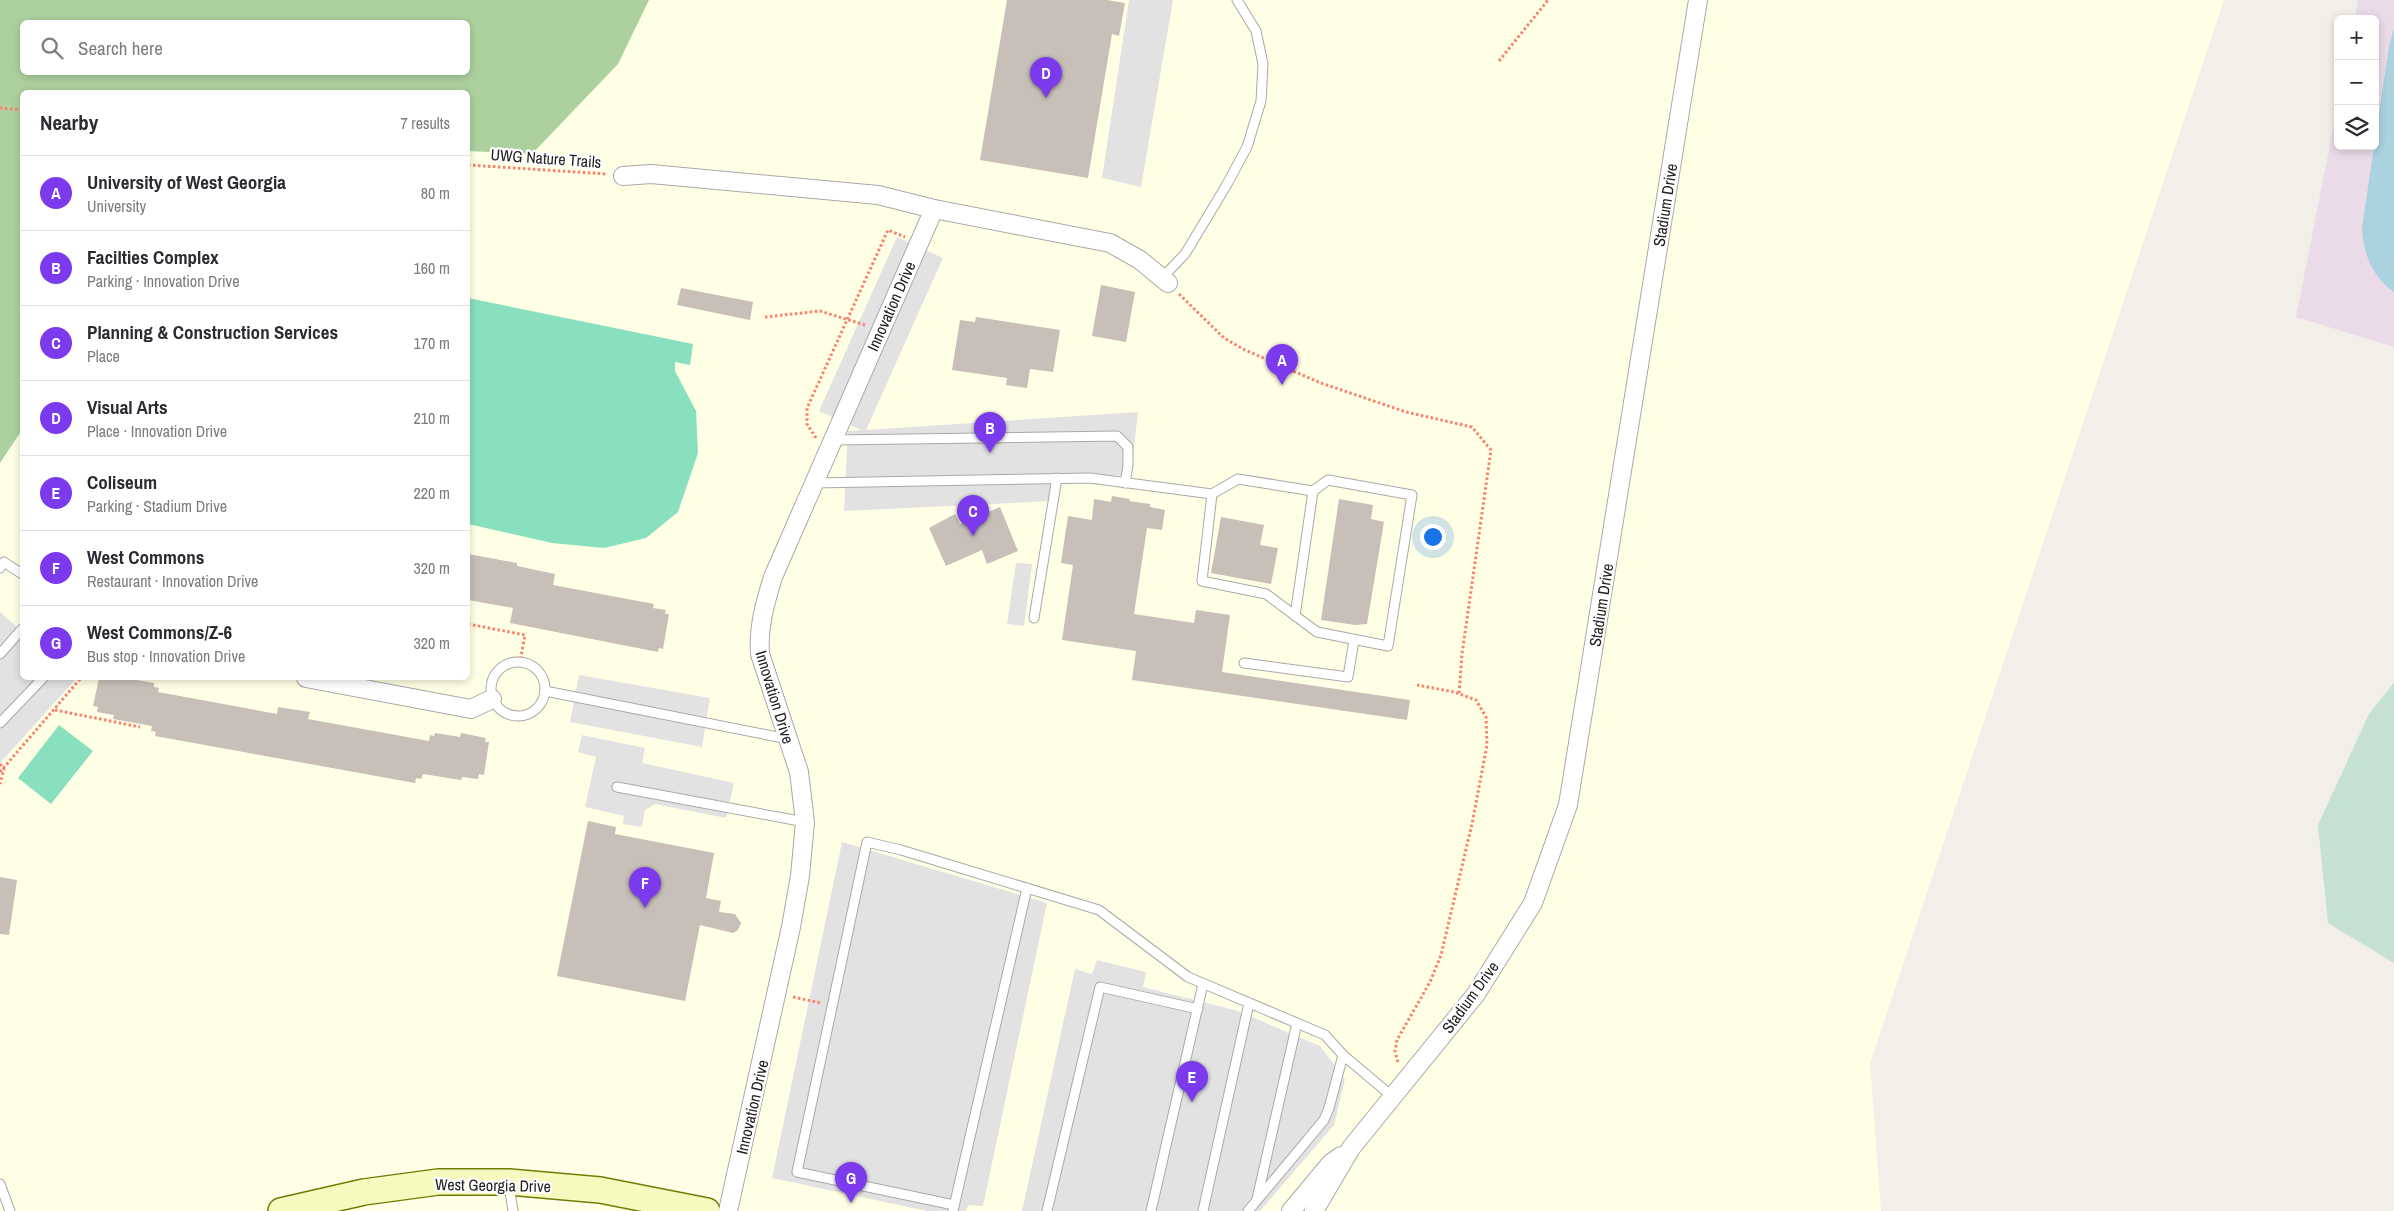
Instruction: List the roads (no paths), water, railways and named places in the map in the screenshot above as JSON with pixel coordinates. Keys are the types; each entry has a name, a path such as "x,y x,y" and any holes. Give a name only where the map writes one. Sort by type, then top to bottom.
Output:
{"street":[{"name":"Stadium Drive","path":"1314,1211 1351,1148 1476,994 1534,903 1568,805 1698,0"},
{"path":"623,176 651,174 878,195 1110,243 1140,260 1165,281"},
{"name":"Innovation Drive","path":"728,1211 791,927 803,859 805,822 798,772 760,654 759,636 762,612 773,577 814,483 826,441 881,330 934,208"},
{"path":"317,680 471,709 492,699"},
{"name":"Stadium Drive","path":"1290,1211 1331,1163 1351,1148"},
{"name":"West Georgia Drive","path":"281,1211 364,1192 438,1182 509,1182 600,1190 632,1200 707,1211"}],"lane":[{"path":"1165,281 1185,254 1247,147 1261,101 1263,64 1256,31 1236,0"},
{"path":"826,441 1117,436 1128,447 1125,483"},
{"path":"1034,618 1057,478"},
{"path":"814,483 1090,478 1212,494 1238,479 1313,491 1328,480 1412,495 1388,646 1317,632 1266,594 1202,581 1212,494"},
{"path":"1295,616 1313,491"},
{"path":"0,568 4,562 20,573"},
{"path":"0,654 20,631"},
{"path":"1244,663 1348,676 1354,640"},
{"path":"520,662 535,667 541,674 545,691 538,708 530,714 522,716 504,713 492,699 491,682 495,674 509,663 520,662"},
{"path":"0,723 41,680"},
{"path":"545,691 788,739"},
{"path":"617,788 805,822"},
{"path":"1027,888 953,1208 797,1172 867,842 1027,888 1099,910 1188,977 1325,1035 1343,1055 1393,1097"},
{"path":"1151,1211 1203,984"},
{"path":"1047,1211 1100,987 1198,1009"},
{"path":"1202,1211 1249,1003"},
{"path":"1256,1201 1297,1023"},
{"path":"1248,1211 1324,1120 1330,1108 1343,1055"},
{"path":"509,1182 513,1211"},
{"path":"0,1184 10,1211"}],"water":[{"path":"2394,28 2394,292 2374,272 2370,264 2364,246 2362,228 2374,150 2379,150 2379,113 2389,46"}],"place":[{"name":"Visual Arts","path":"1046,98"},
{"name":"University of West Georgia","path":"1282,385"},
{"name":"Facilties Complex","path":"990,453"},
{"name":"Planning & Construction Services","path":"973,536"},
{"name":"West Commons","path":"645,908"},
{"name":"Coliseum","path":"1192,1102"},
{"name":"West Commons/Z-6","path":"851,1203"}]}
